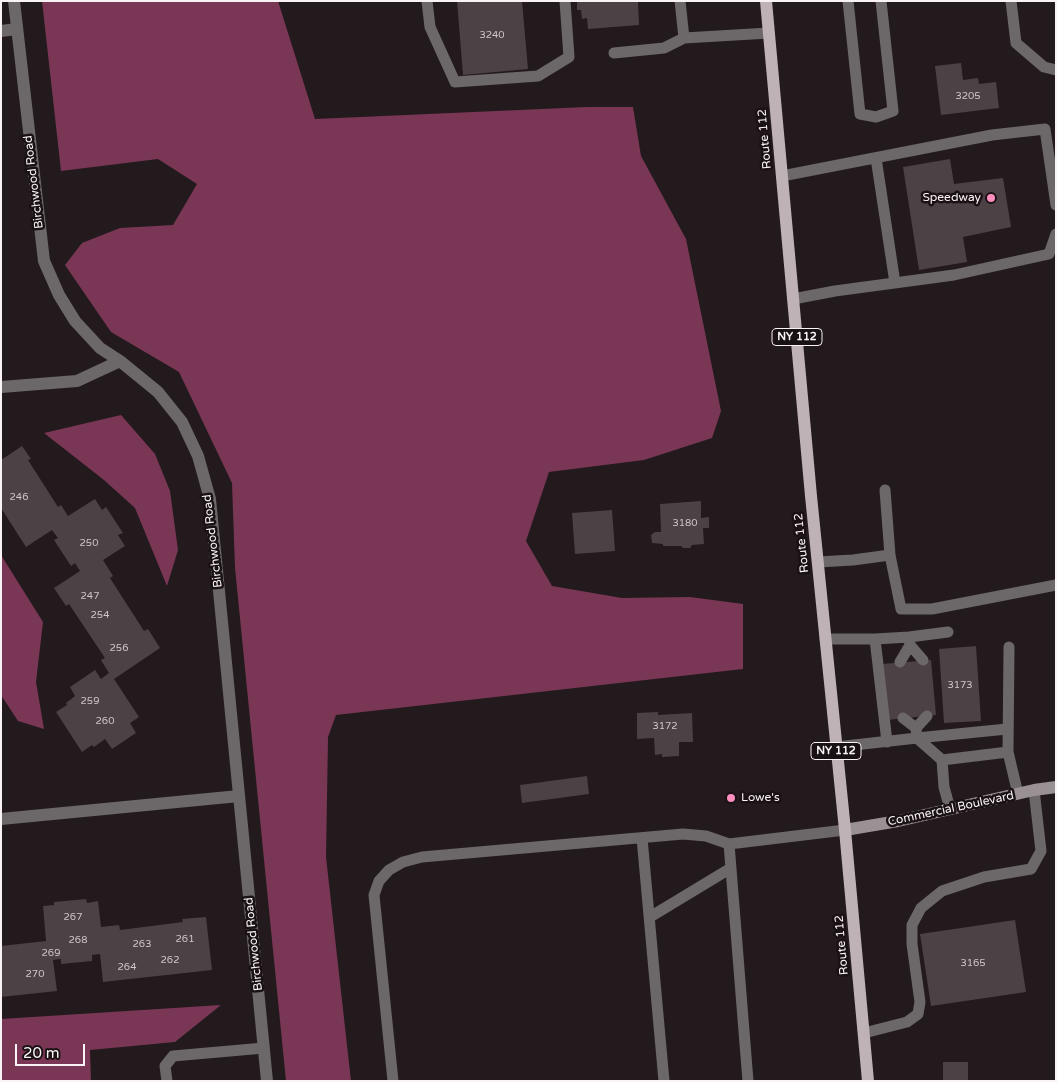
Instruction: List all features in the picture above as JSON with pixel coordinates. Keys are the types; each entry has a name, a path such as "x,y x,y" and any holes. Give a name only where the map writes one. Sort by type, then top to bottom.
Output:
{"main road":[{"name":"Route 112","path":"766,1 868,1081"}],"street":[{"name":"Birchwood Road","path":"14,1 44,261 59,295 75,321 100,348 120,361 158,392 182,422 198,456 210,499 267,1081"},
{"path":"1,31 17,29"},
{"path":"1,387 77,381 120,361"},
{"name":"Commercial Boulevard","path":"845,830 898,821 1034,790 1056,787"},
{"path":"1,819 239,796"}],"lane":[{"path":"427,1 430,27 456,82 538,76 569,57 565,1"},
{"path":"680,1 684,38"},
{"path":"848,1 860,114 876,117 893,111 881,1"},
{"path":"1011,1 1016,43 1044,67 1056,70"},
{"path":"614,52 664,48 684,38 769,33"},
{"path":"782,176 992,134 1045,129 1056,205"},
{"path":"876,158 895,283"},
{"path":"793,299 835,291 954,275 1049,254 1056,234"},
{"path":"885,490 890,555 901,609 932,609 1056,585"},
{"path":"818,562 890,555"},
{"path":"825,639 909,641 948,632"},
{"path":"874,640 887,742"},
{"path":"909,641 923,660"},
{"path":"900,662 909,641"},
{"path":"1008,647 1008,752 1018,794"},
{"path":"917,733 926,716"},
{"path":"903,718 942,760 944,787 950,809"},
{"path":"836,747 887,742 917,733 1007,729"},
{"path":"942,760 1008,752"},
{"path":"864,1033 906,1022 918,1014 920,1002 912,944 912,925 921,908 942,891 984,877 1031,868 1041,851 1034,790"},
{"path":"393,1081 374,895 379,881 389,870 403,862 422,857 683,834 706,836 729,844 845,830"},
{"path":"642,838 664,1081"},
{"path":"729,844 748,1081"},
{"path":"650,917 730,868"},
{"path":"167,1081 166,1066 172,1056 264,1048"}],"shaded area":[{"path":"42,1 278,1 315,119 587,107 633,107 641,156 686,239 721,411 712,438 644,460 549,472 526,541 552,586 622,598 690,597 743,604 743,669 336,715 328,737 326,857 351,1081 286,1081 235,568 232,483 179,372 111,332 65,265 82,243 120,228 173,225 197,184 158,159 61,171"},
{"path":"121,415 155,454 170,491 178,550 167,586 135,508 104,480 44,433"},
{"path":"1,555 43,622 36,682 44,729 18,721 1,695"},
{"path":"221,1005 175,1042 90,1050 91,1081 1,1081 1,1019"}],"building":[{"path":"457,1 522,1 528,69 463,75"},
{"path":"577,1 638,1 639,25 588,29 587,18 582,19 581,10 577,10"},
{"path":"961,63 963,80 978,78 979,84 996,82 999,108 941,115 935,66"},
{"path":"950,159 954,184 1003,178 1011,227 963,237 967,262 919,270 903,167"},
{"path":"22,446 31,459 28,460 58,507 61,505 68,516 95,499 102,510 106,507 123,533 118,535 125,546 103,560 113,576 110,578 144,631 148,629 160,648 114,679 139,717 130,723 136,733 112,749 105,739 94,747 92,745 82,752 56,712 67,705 66,703 75,696 70,687 95,670 101,679 109,673 101,660 105,658 69,604 66,606 54,588 80,571 75,563 71,566 54,540 58,538 52,530 26,547 1,508 1,460"},
{"path":"701,501 701,518 709,517 709,528 703,528 704,544 683,548 681,546 663,546 663,544 652,543 651,535 655,532 661,532 660,504"},
{"path":"612,510 615,551 575,554 572,513"},
{"path":"976,646 981,721 944,723 939,649"},
{"path":"931,660 936,715 887,720 882,664"},
{"path":"658,712 658,715 692,713 693,742 679,742 679,756 662,757 662,754 655,755 654,738 637,739 637,713"},
{"path":"587,776 589,794 522,803 520,785"},
{"path":"86,899 87,903 98,901 101,927 119,925 120,930 183,922 182,919 206,917 212,970 103,982 100,954 92,955 92,961 61,964 61,959 53,960 57,991 1,997 1,946 46,941 43,906 54,905 54,902"},
{"path":"1015,920 1026,992 931,1006 920,934"},
{"path":"943,1062 968,1062 968,1081 943,1081"}],"place":[{"name":"Speedway","path":"991,198"},
{"name":"Lowe's","path":"731,798"}]}
